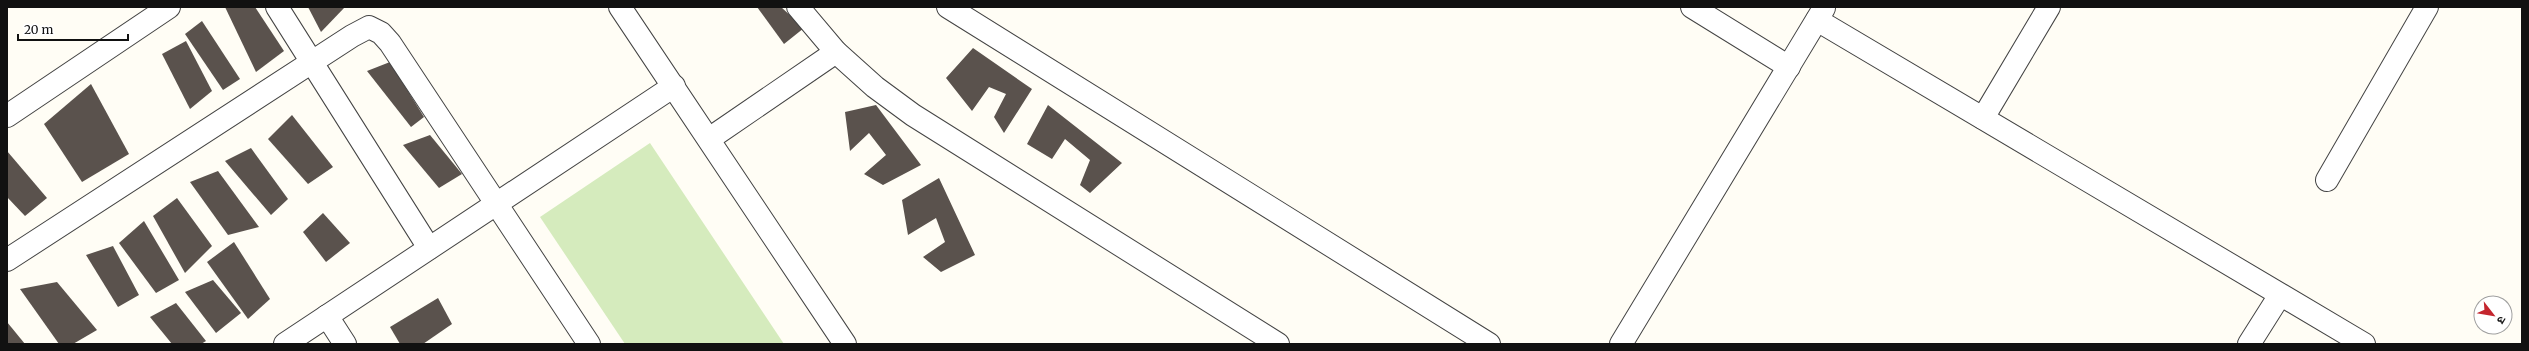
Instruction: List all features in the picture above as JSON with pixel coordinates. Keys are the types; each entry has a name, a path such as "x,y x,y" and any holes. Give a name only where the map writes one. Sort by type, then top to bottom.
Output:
{"street":[{"path":"7,116 169,7"},
{"path":"277,7 429,248"},
{"path":"620,7 845,344"},
{"path":"798,7 836,52 875,87 913,115 1278,344"},
{"path":"948,7 1489,344"},
{"path":"1692,7 1789,67"},
{"path":"1983,118 2049,7"},
{"path":"2328,180 2427,7"},
{"path":"1621,344 1820,14 1983,118 2364,344"},
{"path":"7,260 312,61 369,27 382,33 589,344"},
{"path":"709,139 836,52"},
{"path":"285,344 674,86"},
{"path":"2249,344 2280,295"},
{"path":"327,316 345,344"}],"green space":[{"path":"650,143 784,344 625,344 540,217"}],"building":[{"path":"225,7 255,7 284,51 256,72"},
{"path":"308,7 345,7 321,32"},
{"path":"757,7 781,7 804,28 784,44"},
{"path":"202,21 240,79 223,90 185,34"},
{"path":"186,41 212,91 190,109 162,54"},
{"path":"973,48 1032,89 1004,133 994,117 1006,94 989,87 972,111 946,78"},
{"path":"390,62 424,117 411,127 367,71"},
{"path":"91,84 129,154 82,182 44,124"},
{"path":"876,105 921,165 883,185 864,174 886,155 869,133 850,151 845,112"},
{"path":"1048,105 1122,163 1090,193 1080,185 1090,160 1065,139 1052,159 1027,144"},
{"path":"292,115 333,167 308,184 268,139"},
{"path":"430,135 462,174 439,188 403,145"},
{"path":"251,148 288,199 271,215 225,161"},
{"path":"7,151 47,198 25,216 7,197"},
{"path":"218,171 259,227 228,235 190,182"},
{"path":"939,178 975,255 941,272 923,257 945,242 936,218 908,235 902,200"},
{"path":"177,198 212,246 185,273 153,216"},
{"path":"323,213 350,243 326,262 303,232"},
{"path":"144,221 179,280 156,293 119,243"},
{"path":"234,242 270,299 248,319 207,262"},
{"path":"113,246 139,295 118,307 86,255"},
{"path":"213,280 241,313 216,333 185,292"},
{"path":"57,282 97,330 73,344 59,344 20,289"},
{"path":"438,298 452,324 423,344 400,344 390,327"},
{"path":"176,303 206,341 201,344 172,344 150,317"},
{"path":"7,322 25,344 7,344"}]}
